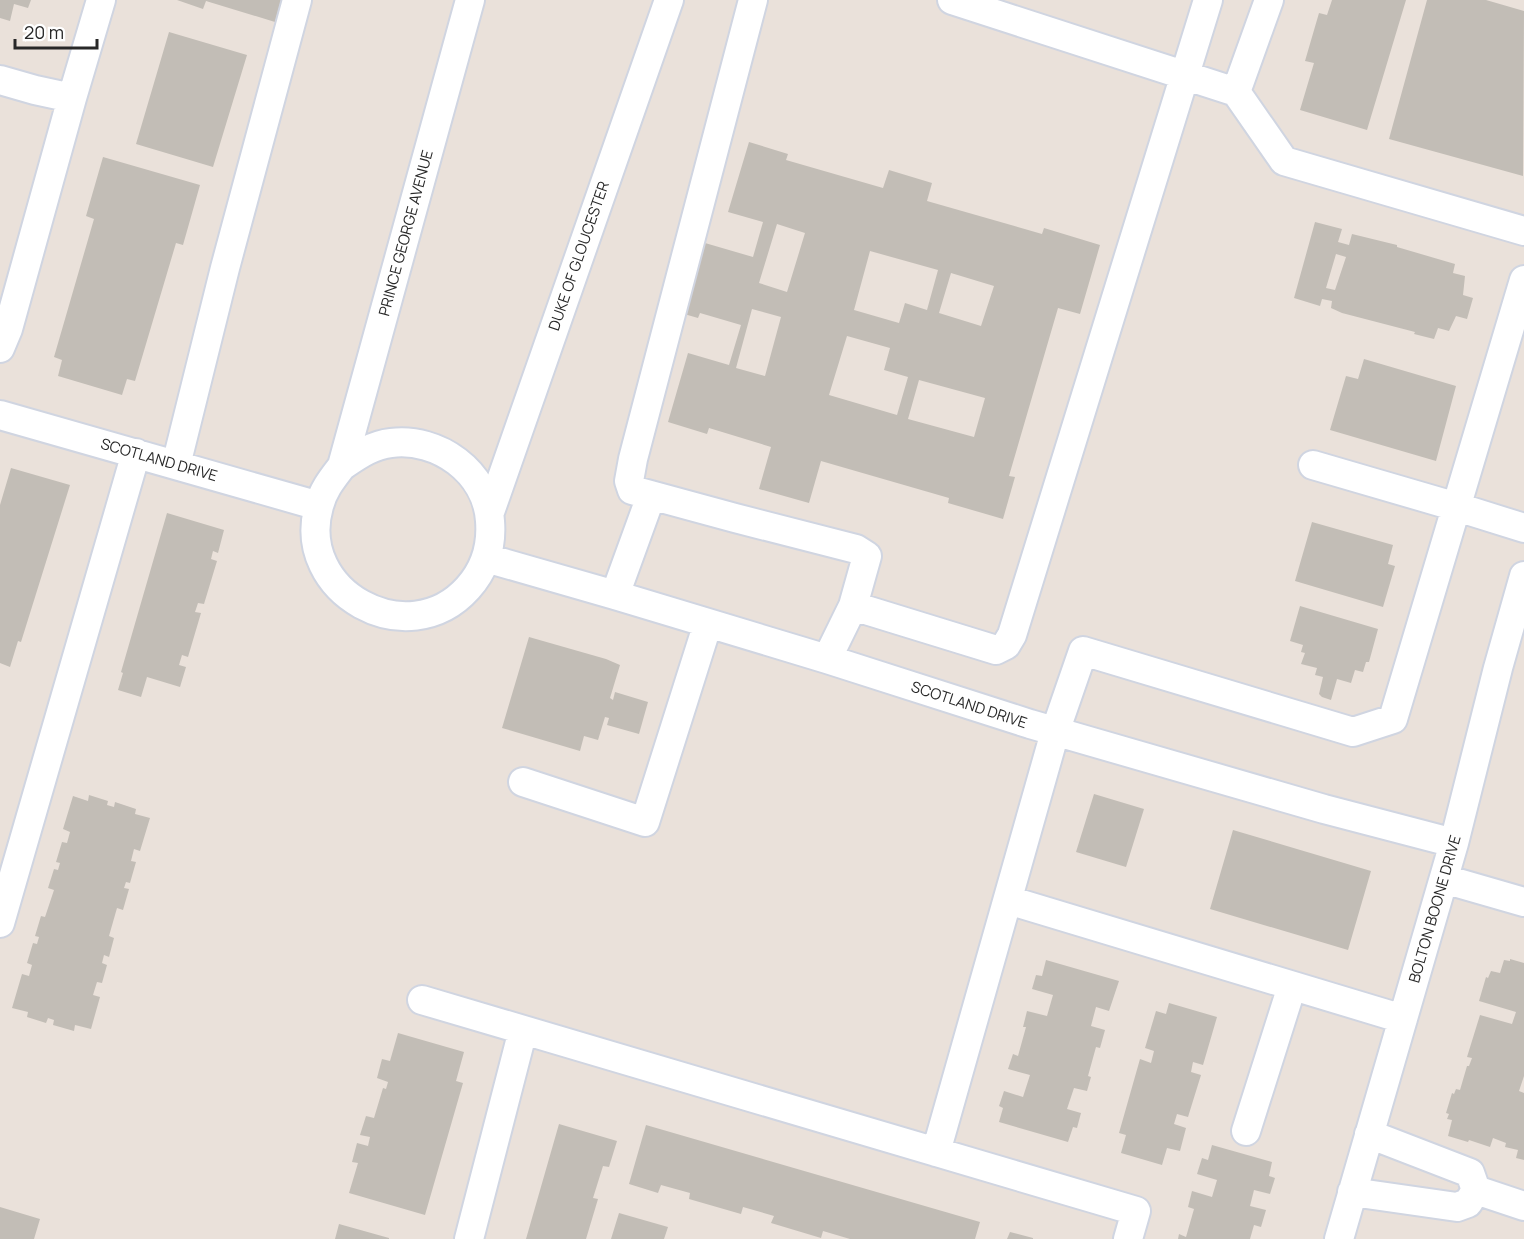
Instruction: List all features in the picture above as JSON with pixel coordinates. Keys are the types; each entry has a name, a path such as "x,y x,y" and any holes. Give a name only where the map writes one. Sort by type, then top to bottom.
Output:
{"street":[{"path":"0,348 8,329 101,0"},
{"path":"176,465 225,268 297,0"},
{"name":"PRINCE GEORGE AVENUE","path":"342,466 470,0"},
{"name":"DUKE OF GLOUCESTER","path":"490,512 669,0"},
{"path":"753,0 629,481 632,490 651,496 856,549 867,556 853,606 827,659"},
{"path":"952,0 1236,92 1284,161 1524,231"},
{"path":"853,606 996,650 1006,645 1012,635 1208,0"},
{"path":"1236,92 1269,0"},
{"path":"0,80 72,98"},
{"path":"936,1152 1055,732 1083,651 1353,732 1393,719 1524,280"},
{"name":"SCOTLAND DRIVE","path":"0,415 319,506"},
{"path":"389,442 416,443 442,450 464,466 480,487 490,512 491,536 486,558 476,578 461,595 443,607 422,615 400,616 378,612 357,603 340,589 327,571 318,550 316,528 319,506 328,484 342,466 364,451 389,442"},
{"path":"0,923 136,453"},
{"path":"1312,465 1524,528"},
{"path":"615,595 651,496"},
{"name":"SCOTLAND DRIVE","path":"486,558 827,659 1055,732 1454,843"},
{"name":"BOLTON BOONE DRIVE","path":"1339,1239 1444,879 1524,576"},
{"path":"523,782 645,822 708,623"},
{"path":"1444,879 1524,902"},
{"path":"1008,900 1403,1019"},
{"path":"1246,1131 1292,986"},
{"path":"422,1000 1136,1211 1128,1239"},
{"path":"469,1239 523,1030"},
{"path":"1369,1134 1470,1173 1476,1190"},
{"path":"1352,1192 1457,1207 1468,1203 1476,1190"},
{"path":"1476,1190 1524,1206"}],"building":[{"path":"0,0 31,0 28,8 14,4 10,21 0,18"},
{"path":"177,0 281,0 275,22 206,1 203,9"},
{"path":"1332,0 1406,0 1367,130 1300,110 1314,63 1305,61 1319,13 1327,15"},
{"path":"1427,0 1486,0 1524,11 1523,176 1389,139"},
{"path":"169,32 247,55 213,167 136,144"},
{"path":"749,142 788,154 786,160 883,188 889,170 932,183 927,201 1042,234 1044,228 1100,245 1080,314 1058,308 1009,476 1015,477 1003,519 948,503 949,498 821,461 809,503 759,489 771,447 709,428 707,434 668,422 688,353 729,365 741,325 700,313 698,318 660,307 681,236 753,257 763,222 728,212","holes":["777,224 805,233 787,292 759,283","870,251 938,270 927,310 905,303 899,323 854,310","951,273 994,286 981,326 939,313","752,309 781,317 765,376 736,368","847,336 890,348 884,370 908,377 897,415 829,395","919,380 985,398 974,437 908,419"]},
{"path":"103,157 200,185 183,245 176,243 135,381 127,379 122,395 58,376 62,360 54,357 94,219 86,216"},
{"path":"1315,222 1342,229 1338,242 1349,245 1352,234 1397,245 1397,247 1455,264 1453,273 1465,276 1463,295 1473,298 1467,319 1456,316 1449,331 1438,328 1434,339 1342,313 1331,308 1332,301 1322,299 1320,306 1294,298","holes":["1336,254 1346,257 1335,290 1326,288"]},
{"path":"1364,359 1456,386 1436,461 1330,430 1346,376 1358,379"},
{"path":"11,468 70,485 21,642 18,641 10,667 0,663 0,505"},
{"path":"167,513 224,530 218,553 213,551 211,559 217,561 204,604 198,603 195,612 201,613 188,657 182,655 179,665 186,667 180,687 147,677 141,697 118,690 123,673 121,672"},
{"path":"1312,522 1393,545 1388,564 1395,566 1383,607 1295,581"},
{"path":"1300,606 1378,629 1369,662 1366,662 1363,672 1355,670 1351,683 1337,679 1331,700 1319,694 1323,677 1315,675 1317,668 1301,664 1305,653 1301,652 1303,645 1290,641"},
{"path":"529,637 620,665 610,698 613,700 615,692 648,702 639,734 607,725 609,718 605,717 598,740 584,736 580,751 502,728"},
{"path":"1094,794 1144,809 1126,867 1076,852"},
{"path":"89,795 108,801 107,805 114,807 115,802 136,809 135,814 150,818 140,851 134,849 131,861 136,862 130,883 126,882 124,888 129,889 123,910 117,908 109,936 114,938 109,957 104,955 102,963 107,965 102,983 97,982 93,995 100,997 91,1029 75,1025 74,1031 53,1025 54,1020 48,1018 46,1023 27,1017 28,1012 12,1008 22,974 29,976 32,965 27,963 33,943 37,944 39,937 35,936 41,916 45,917 54,890 48,888 54,869 58,870 60,863 56,862 62,842 67,843 70,832 63,829 73,796 88,801"},
{"path":"1233,830 1371,871 1348,950 1210,909"},
{"path":"1510,959 1524,963 1524,1076 1519,1091 1524,1093 1524,1160 1516,1158 1518,1150 1505,1147 1506,1143 1493,1138 1490,1147 1448,1136 1452,1120 1447,1119 1449,1114 1446,1113 1452,1093 1454,1094 1456,1089 1460,1090 1467,1066 1472,1058 1467,1057 1480,1015 1512,1024 1516,1012 1479,1001 1486,977 1488,978 1491,971 1500,973 1504,960 1510,961"},
{"path":"1046,960 1119,981 1109,1011 1096,1007 1091,1026 1105,1030 1100,1048 1096,1047 1088,1076 1091,1077 1087,1091 1074,1088 1067,1109 1081,1113 1077,1128 1073,1127 1068,1142 999,1122 1003,1108 999,1106 1004,1091 1023,1097 1030,1075 1008,1069 1013,1054 1018,1056 1026,1027 1023,1027 1027,1011 1047,1016 1053,995 1032,989 1036,975 1042,976"},
{"path":"1169,1003 1217,1017 1203,1065 1193,1062 1191,1072 1201,1075 1188,1117 1177,1114 1174,1124 1186,1128 1180,1151 1167,1148 1162,1165 1121,1153 1126,1135 1119,1133 1140,1059 1151,1063 1154,1051 1145,1048 1156,1011 1166,1014"},
{"path":"398,1033 464,1052 456,1081 463,1083 425,1215 349,1193 358,1163 352,1162 357,1143 368,1146 370,1137 360,1135 366,1116 374,1118 383,1088 386,1089 388,1082 377,1078 382,1059 390,1061"},
{"path":"559,1124 617,1141 609,1167 603,1166 593,1198 598,1199 586,1239 526,1239"},
{"path":"646,1125 980,1222 975,1239 850,1239 823,1231 821,1238 771,1223 774,1216 743,1207 741,1214 689,1199 690,1193 661,1185 658,1193 629,1184"},
{"path":"1212,1145 1272,1162 1269,1176 1275,1178 1270,1194 1254,1190 1250,1206 1266,1210 1261,1227 1254,1225 1250,1239 1178,1239 1179,1234 1186,1237 1194,1209 1188,1207 1192,1191 1212,1197 1217,1180 1197,1174 1202,1158 1208,1160"},
{"path":"0,1207 40,1219 34,1239 0,1239"},
{"path":"619,1213 668,1227 664,1239 611,1239"},
{"path":"339,1224 389,1238 389,1239 335,1239"},
{"path":"1010,1232 1033,1238 1033,1239 1007,1239"}]}
